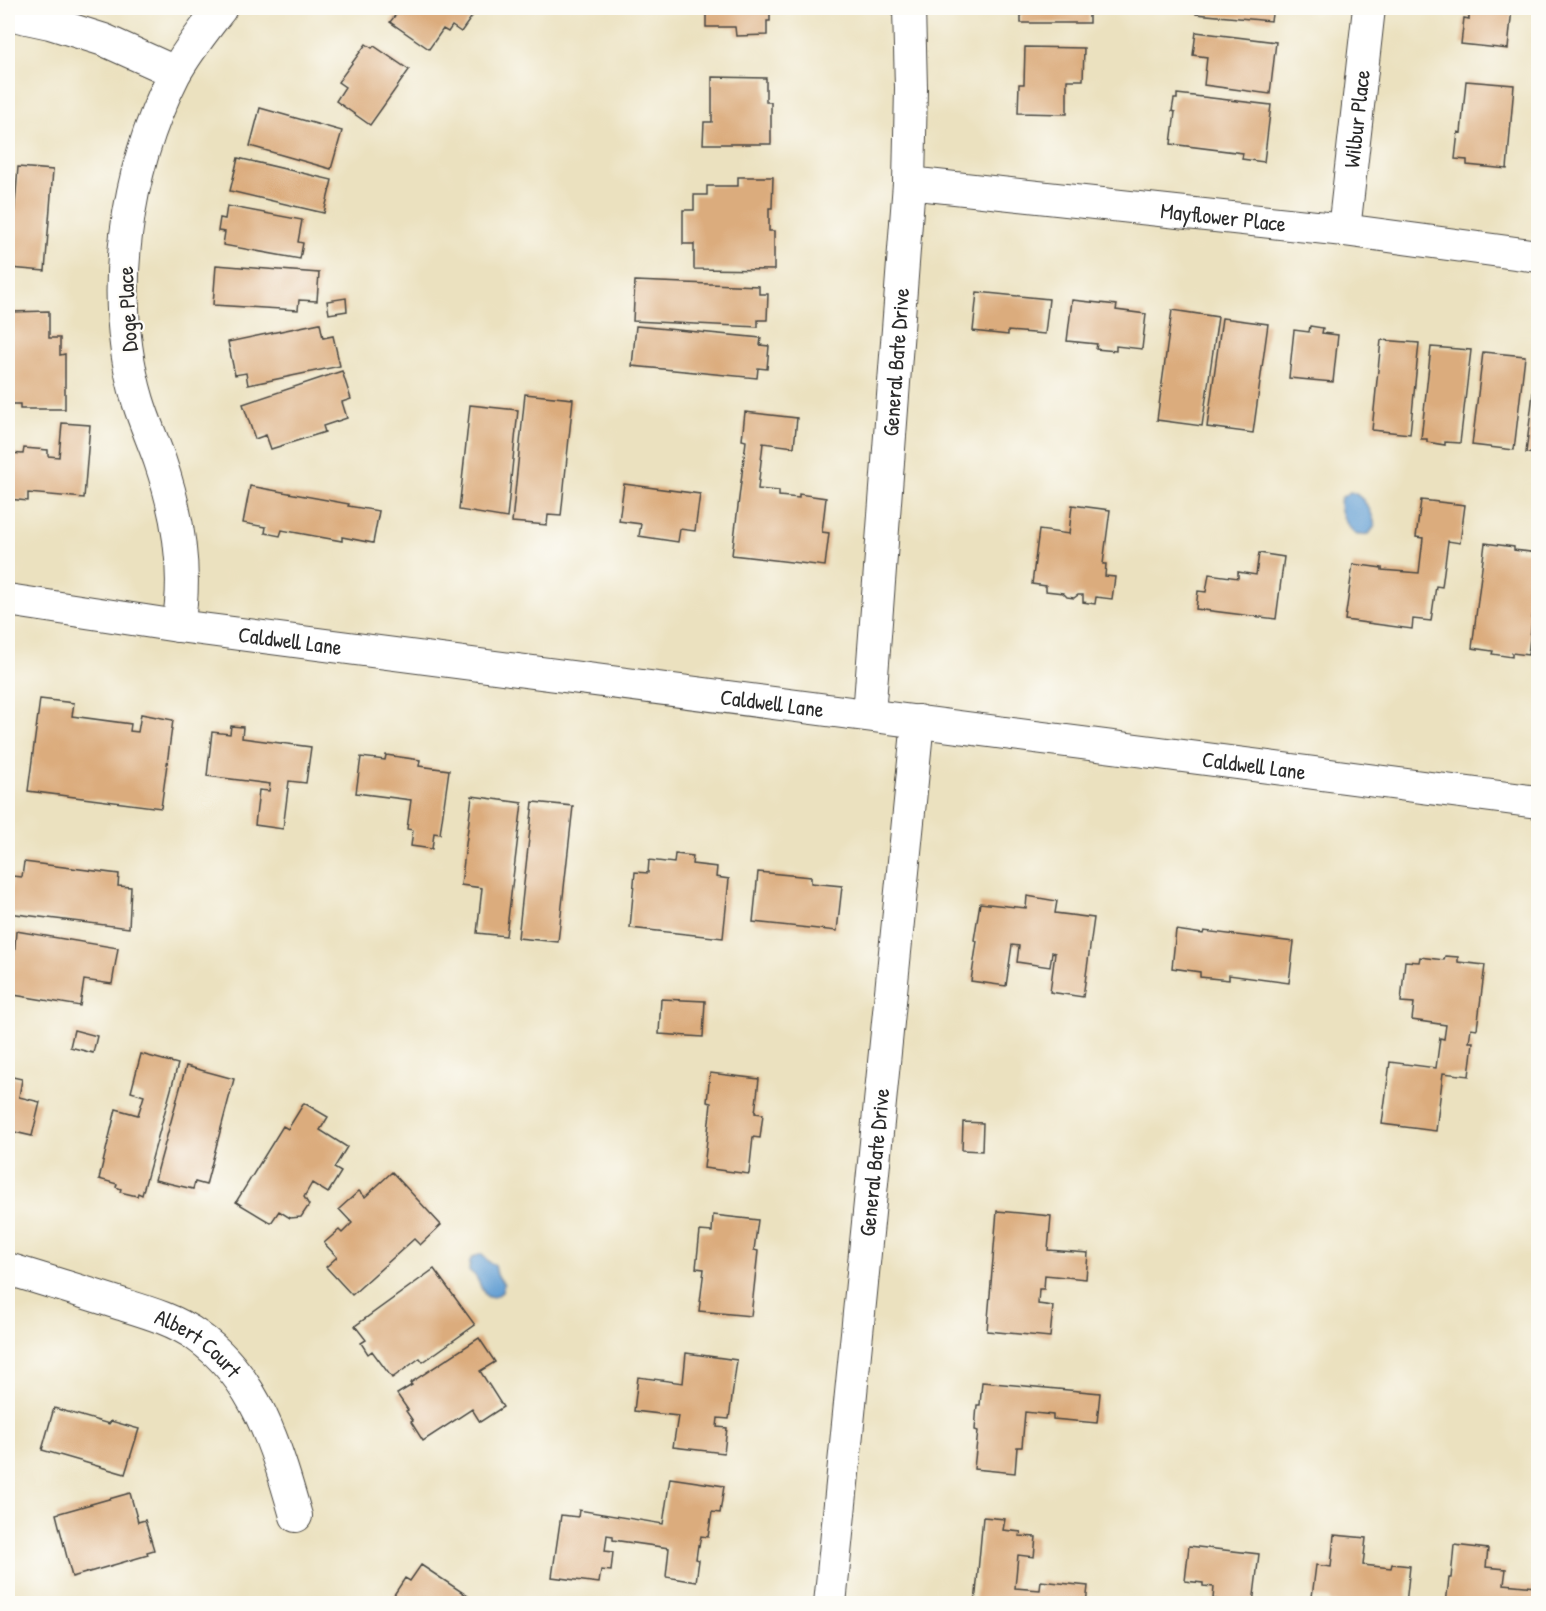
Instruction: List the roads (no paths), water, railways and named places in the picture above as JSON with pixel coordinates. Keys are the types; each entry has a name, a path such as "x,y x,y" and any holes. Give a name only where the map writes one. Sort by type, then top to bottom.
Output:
{"street":[{"name":"Doge Place","path":"178,626 182,600 182,574 176,514 161,462 138,401 129,362 124,325 124,246 131,204 156,113 175,72 221,8"},
{"name":"General Bate Drive","path":"869,715 909,183 911,88 909,8"},
{"name":"Wilbur Place","path":"1344,230 1370,8"},
{"path":"8,14 50,23 104,40 175,72"},
{"name":"Mayflower Place","path":"909,183 1344,230 1539,256"},
{"name":"Caldwell Lane","path":"8,600 178,626 1539,802"},
{"name":"General Bate Drive","path":"830,1604 918,721"},
{"name":"Albert Court","path":"8,1269 150,1314 197,1335 214,1350 251,1396 266,1424 280,1460 296,1516"}],"water":[{"path":"1350,492 1359,496 1370,510 1375,526 1369,534 1357,535 1344,518 1340,508 1341,498"},
{"path":"481,1254 495,1265 497,1275 504,1284 502,1292 491,1298 485,1294 476,1277 469,1270 473,1257"}]}
